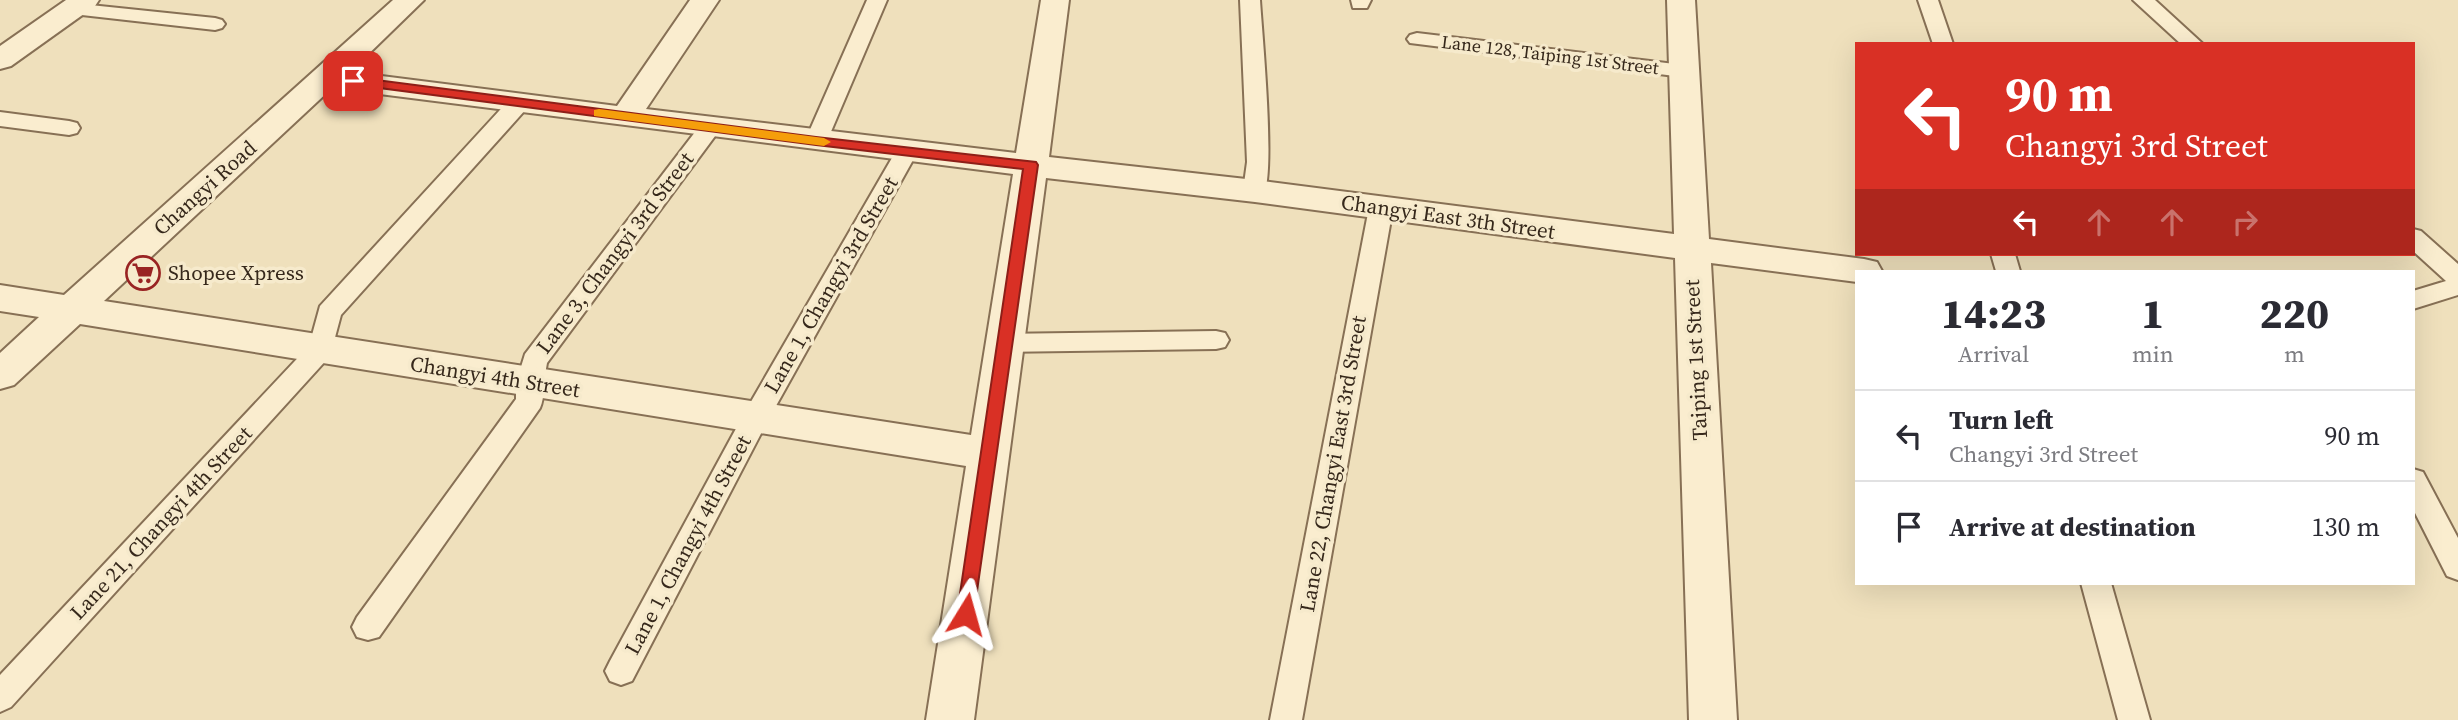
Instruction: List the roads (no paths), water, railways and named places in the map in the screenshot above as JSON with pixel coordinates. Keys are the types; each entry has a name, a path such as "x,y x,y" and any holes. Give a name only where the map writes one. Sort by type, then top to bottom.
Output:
{"street":[{"name":"Changyi Road","path":"0,375 410,0"},
{"path":"626,116 705,0"},
{"path":"950,720 1055,0"},
{"name":"Taiping 1st Street","path":"1681,0 1713,720"},
{"path":"0,60 78,5"},
{"name":"Changyi East 3th Street","path":"326,78 906,152 1255,191 1856,270"},
{"name":"Changyi 4th Street","path":"0,298 989,454"}],"lane":[{"path":"816,141 877,0"},
{"path":"1250,0 1258,163 1255,191"},
{"path":"1928,0 1942,42"},
{"path":"2143,0 2191,42"},
{"path":"78,5 215,24"},
{"name":"Lane 128, Taiping 1st Street","path":"1417,39 1683,71"},
{"path":"321,349 329,312 519,103"},
{"path":"0,119 69,128"},
{"name":"Lane 3, Changyi 3rd Street","path":"368,628 530,401 529,383 534,361 710,128"},
{"name":"Lane 1, Changyi 3rd Street","path":"755,419 906,152"},
{"name":"Lane 22, Changyi East 3rd Street","path":"1286,720 1381,208"},
{"path":"2415,239 2458,278"},
{"path":"2415,299 2458,286"},
{"path":"1005,343 1216,340"},
{"name":"Lane 21, Changyi 4th Street","path":"0,697 321,349"},
{"name":"Lane 1, Changyi 4th Street","path":"621,671 755,419"},
{"path":"2415,484 2458,567"},
{"path":"2097,585 2134,720"}],"place":[{"name":"Shopee Xpress","path":"143,273"}]}
